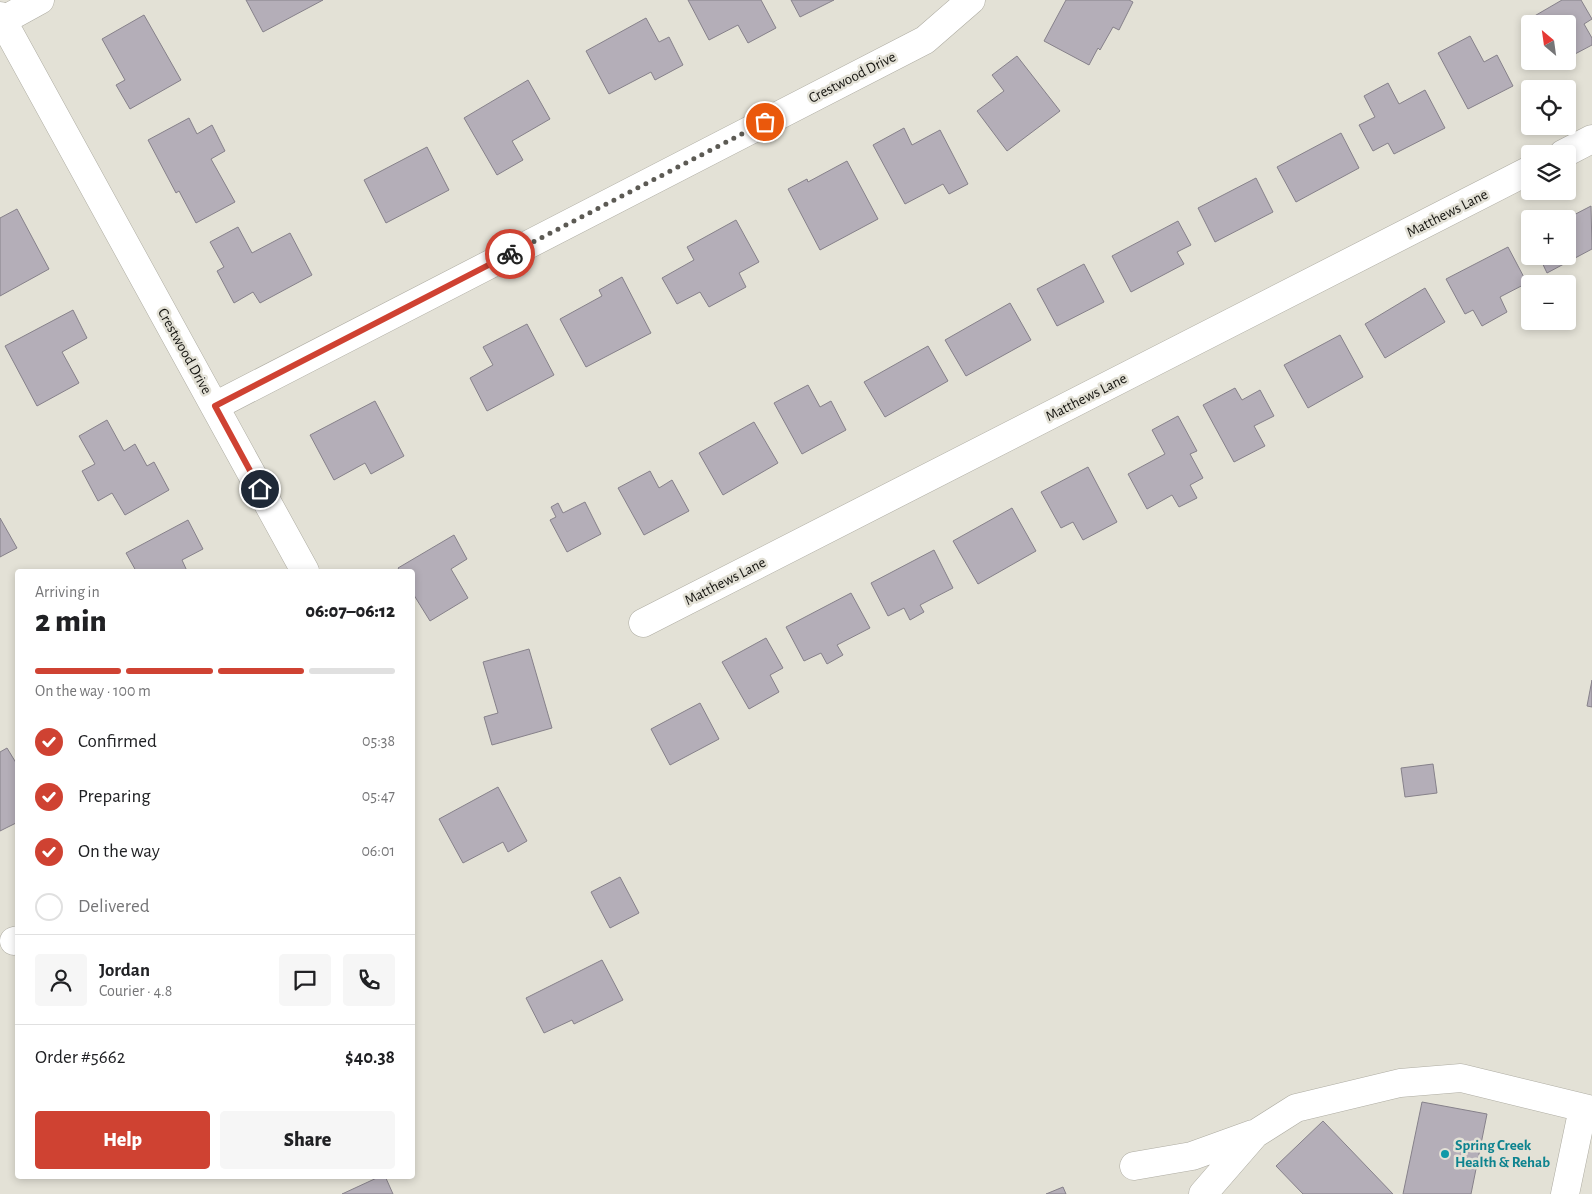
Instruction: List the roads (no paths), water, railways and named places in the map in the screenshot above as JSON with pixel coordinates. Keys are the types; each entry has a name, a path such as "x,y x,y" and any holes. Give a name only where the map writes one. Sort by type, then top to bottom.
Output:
{"street":[{"path":"1,19 40,0"},
{"name":"Crestwood Drive","path":"1,19 215,406 924,40 971,0"},
{"path":"1576,147 1592,139"},
{"name":"Matthews Lane","path":"643,623 1521,175"},
{"path":"215,406 304,569"},
{"path":"1134,1166 1192,1156 1255,1134 1296,1108 1400,1083 1461,1078 1588,1109 1565,1194"},
{"path":"1203,1194 1255,1134"}],"place":[{"name":"Spring Creek Health & Rehab","path":"1445,1154"}]}
